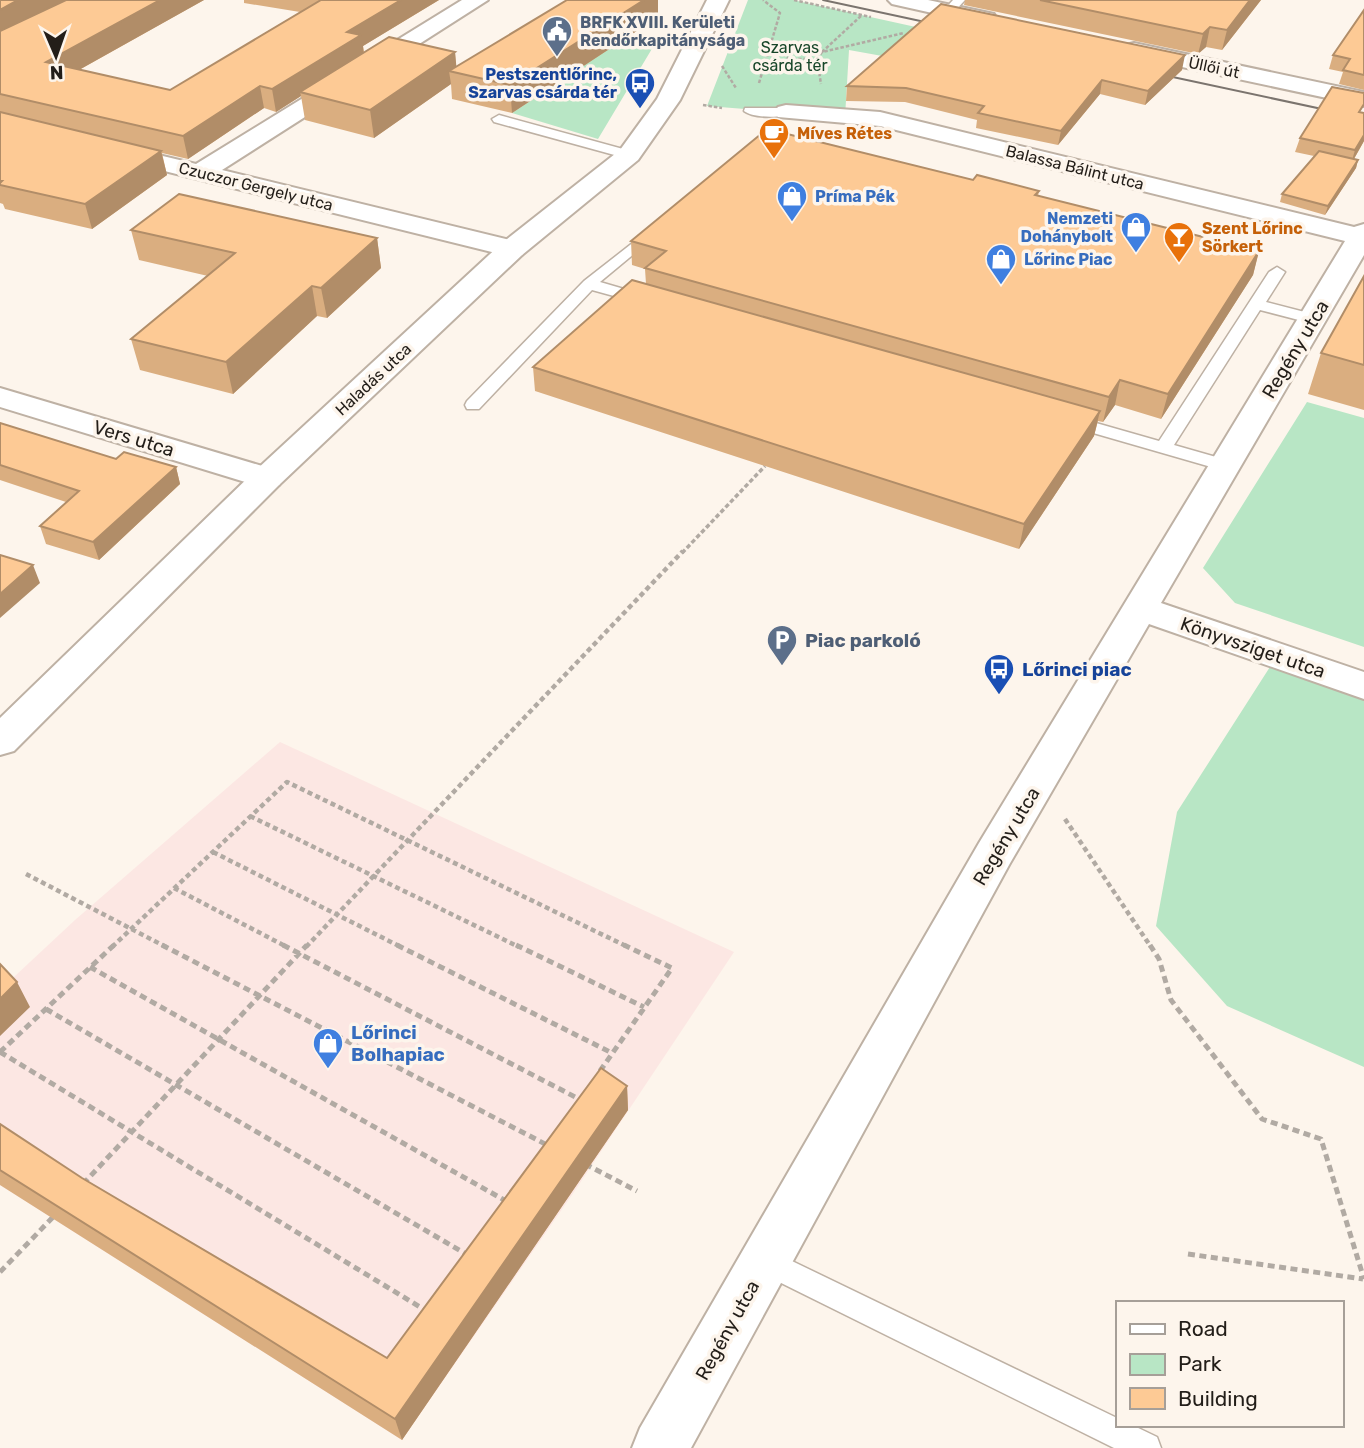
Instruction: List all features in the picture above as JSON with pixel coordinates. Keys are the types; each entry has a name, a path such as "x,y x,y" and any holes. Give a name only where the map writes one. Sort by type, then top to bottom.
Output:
{"street":[{"path":"201,172 477,0"},
{"name":"Haladás utca","path":"0,741 267,478 512,249 629,155 667,100 718,0"},
{"path":"899,0 954,5 1013,24"},
{"name":"Üllői út","path":"1107,44 1364,99"},
{"name":"Balassa Bálint utca","path":"786,112 880,120 1362,234"},
{"name":"Czuczor Gergely utca","path":"94,147 512,249"},
{"name":"Regény utca","path":"660,1448 1038,781 1362,234"},
{"name":"Vers utca","path":"0,397 267,478"},
{"name":"Könyvsziget utca","path":"1141,609 1364,686"}],"lane":[{"path":"750,111 786,112"},
{"path":"499,119 629,155"},
{"path":"472,405 589,284 663,222"},
{"path":"1164,447 1277,272"},
{"path":"589,284 656,303"},
{"path":"1257,303 1314,318"},
{"path":"1057,417 1224,465"},
{"path":"765,1261 1146,1448"}],"path":[{"path":"667,100 750,111 780,13 763,0"},
{"path":"794,0 874,18"},
{"path":"827,115 817,60 821,52 862,15"},
{"path":"821,52 910,32"},
{"path":"771,42 789,59"},
{"path":"761,74 789,59 817,60"},
{"path":"78,1191 406,840 765,467"},
{"path":"1038,781 1159,959 1171,1000 1262,1119 1321,1139 1364,1279 1188,1254"},
{"path":"425,1310 0,1052 287,782 672,968 593,1081"},
{"path":"250,816 645,1007"},
{"path":"213,851 612,1053"},
{"path":"26,874 558,1151"},
{"path":"174,888 579,1099"},
{"path":"90,967 506,1201"},
{"path":"46,1009 466,1254"},
{"path":"571,1111 586,1090"},
{"path":"539,1156 555,1134"},
{"path":"580,1162 637,1191"},
{"path":"75,1174 98,1189"},
{"path":"498,1211 514,1189"},
{"path":"0,1272 60,1209"},
{"path":"458,1265 474,1244"},
{"path":"417,1320 433,1299"}],"shaded area":[{"name":"Lőrinci Bolhapiac","path":"280,742 734,952 574,1192 402,1440 0,1185 0,990 75,920"}],"green space":[{"name":"Szarvas csárda tér","path":"748,0 793,0 934,31 899,59 849,50 845,117 707,106"},
{"path":"622,40 653,47 598,139 512,113"},
{"path":"1307,402 1364,418 1364,647 1235,603 1203,568"},
{"path":"1277,656 1364,686 1364,1067 1227,1006 1156,926 1177,812"}],"building":[{"path":"0,0 18,0 0,10"},
{"path":"66,0 160,0 46,62 170,90 321,0 401,0 347,32 361,35 272,89 260,86 183,136 0,94 0,31"},
{"path":"567,0 644,0 510,85 449,71"},
{"path":"1040,0 1250,0 1227,30 1210,27 1203,34"},
{"path":"941,4 1185,55 1148,91 1102,80 1061,131 978,113 984,106 906,88 847,86"},
{"path":"1364,10 1364,75 1343,70 1350,59 1333,55"},
{"path":"389,37 455,52 370,110 300,92"},
{"path":"1332,87 1364,93 1364,104 1359,112 1364,113 1364,135 1355,150 1300,138"},
{"path":"0,112 161,151 85,204 0,185"},
{"name":"Lőrinc Piac","path":"767,129 973,180 977,175 1039,191 1035,195 1259,251 1168,394 1120,380 1109,397 645,268 666,251 631,241"},
{"path":"1319,151 1358,160 1328,206 1282,194"},
{"path":"179,194 377,238 321,288 312,286 226,362 131,339 235,253 131,230"},
{"path":"1364,276 1364,365 1321,353"},
{"path":"632,280 1100,411 1024,524 533,367"},
{"path":"0,423 116,459 124,452 176,467 93,542 40,526 79,491 0,465"},
{"path":"0,555 33,565 0,594"},
{"path":"0,964 17,982 0,999"},
{"path":"601,1068 627,1086 395,1419 0,1170 0,1124 82,1178 387,1358"}],"tram line":[{"path":"823,0 939,25"},
{"path":"1154,73 1364,118"}],"place":[{"name":"BRFK XVIII. Kerületi Rendőrkapitánysága","path":"557,58"},
{"name":"Pestszentlőrinc, Szarvas csárda tér","path":"640,110"},
{"name":"Míves Rétes","path":"774,160"},
{"name":"Príma Pék","path":"792,223"},
{"name":"Nemzeti Dohánybolt","path":"1136,254"},
{"name":"Szent Lőrinc Sörkert","path":"1179,264"},
{"name":"Lőrinc Piac","path":"1001,286"},
{"name":"Piac parkoló","path":"782,667"},
{"name":"Lőrinci piac","path":"999,696"},
{"name":"Lőrinci Bolhapiac","path":"328,1070"}]}
